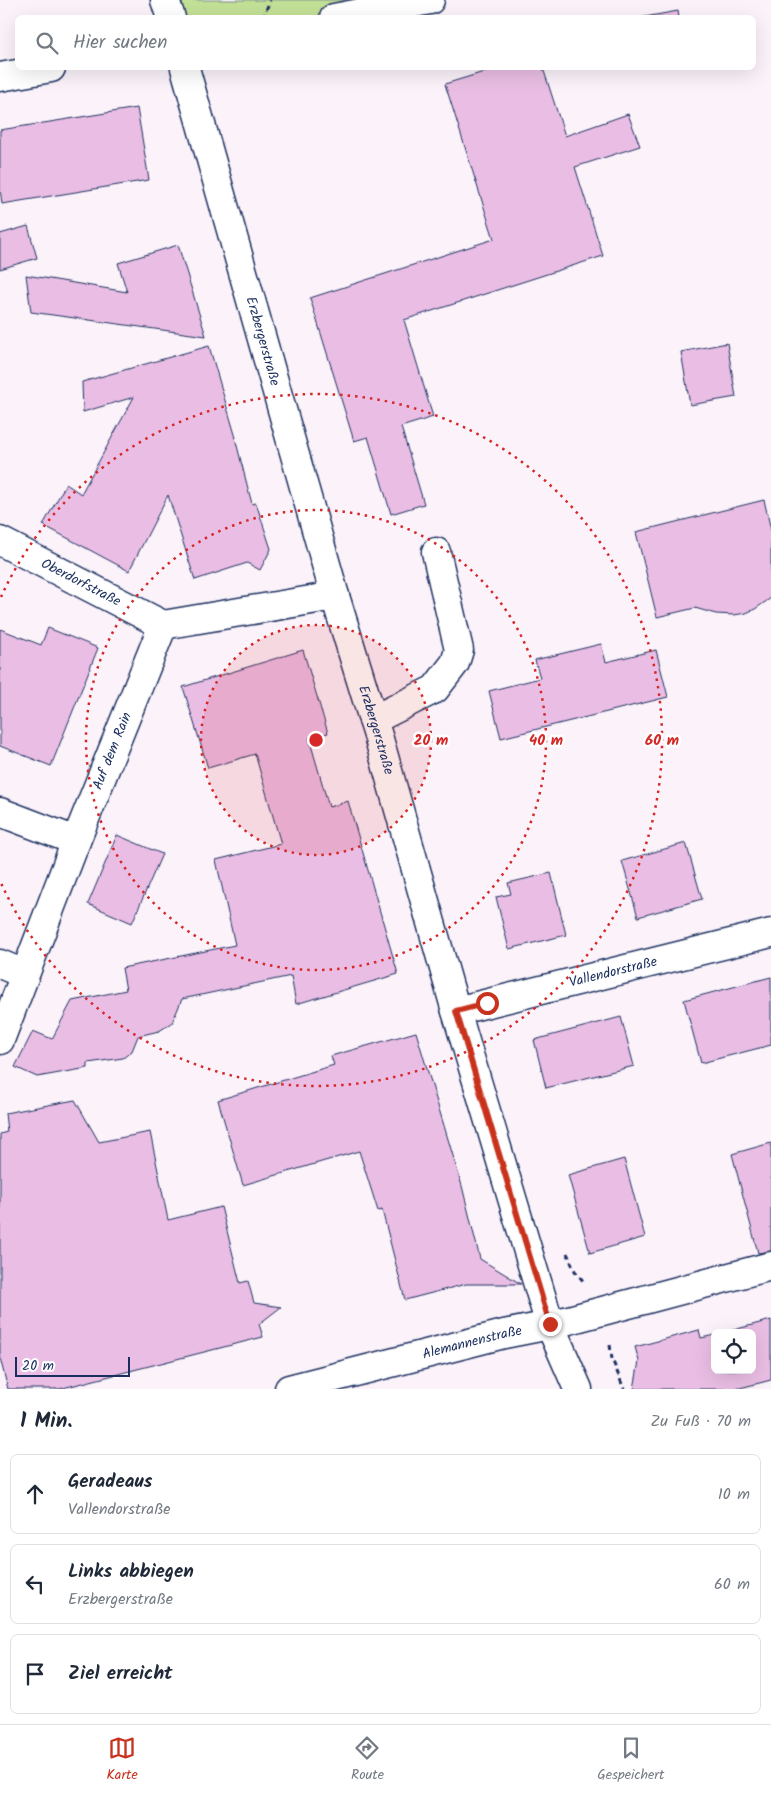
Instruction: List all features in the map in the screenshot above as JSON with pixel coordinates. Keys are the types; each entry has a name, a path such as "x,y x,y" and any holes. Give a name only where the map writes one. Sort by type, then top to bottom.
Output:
{"street":[{"path":"166,0 170,15"},
{"path":"350,15 430,0"},
{"path":"0,77 40,70"},
{"name":"Erzbergerstraße","path":"186,70 335,596 373,720 456,1011 550,1324 578,1389"},
{"name":"Oberdorfstraße","path":"0,541 163,625"},
{"path":"373,720 436,689 455,663 459,650 436,552"},
{"path":"163,625 335,596"},
{"name":"Auf dem Rain","path":"0,1040 12,969 76,841 163,625"},
{"path":"0,812 76,841"},
{"name":"Vallendorstraße","path":"456,1011 771,933"},
{"name":"Alemannenstraße","path":"289,1389 550,1324 771,1266"}],"path":[{"path":"264,15 270,0"},
{"path":"612,1359 624,1389"}],"green space":[{"path":"165,0 430,0 350,15 170,15"}],"building":[{"path":"678,11 679,15 656,15"},
{"path":"490,70 544,70 565,136 628,114 640,146 575,167 603,256 404,320 433,417 401,427 424,504 391,514 368,437 354,441 310,298 494,239 445,84"},
{"path":"137,108 149,180 2,204 0,189 0,130"},
{"path":"28,226 37,258 0,269 0,234"},
{"path":"178,245 206,336 31,312 26,275 127,292 118,263"},
{"path":"727,343 736,397 690,405 681,352"},
{"path":"209,346 236,438 252,504 256,503 271,549 260,570 247,563 195,580 168,495 129,571 43,525 66,484 81,494 134,397 83,412 82,382"},
{"path":"764,500 771,530 771,598 755,609 734,615 716,614 695,608 657,617 636,532"},
{"path":"48,628 98,648 51,766 0,746 0,629 41,645"},
{"path":"601,644 606,662 656,650 668,697 501,738 489,691 540,678 535,660"},
{"path":"303,650 328,733 309,738 329,807 348,801 398,974 296,1004 291,976 182,999 172,1023 159,1031 138,1036 132,1051 123,1058 88,1063 88,1068 37,1077 15,1067 33,1031 52,1039 72,1001 126,990 122,968 235,945 216,860 281,844 255,754 208,768 183,687"},
{"path":"117,835 162,854 132,923 88,904"},
{"path":"686,843 702,899 638,917 622,861"},
{"path":"551,873 566,935 509,949 496,897 511,894 508,883"},
{"path":"771,977 771,1045 701,1063 684,1000"},
{"path":"621,1017 634,1066 546,1088 534,1040"},
{"path":"416,1032 462,1186 480,1259 521,1284 466,1284 405,1300 382,1210 378,1211 359,1151 243,1185 218,1100 334,1065 331,1056"},
{"path":"75,1100 99,1142 150,1132 168,1220 221,1207 240,1283 248,1281 254,1303 281,1307 259,1324 263,1337 59,1389 8,1389 0,1358 0,1134 7,1132 5,1113"},
{"path":"771,1143 771,1251 758,1253 732,1154"},
{"path":"624,1159 645,1237 590,1253 568,1175"},
{"path":"771,1320 771,1380 736,1389 634,1389 639,1361 635,1347 699,1330 701,1338 711,1336 711,1374 756,1374 756,1329 737,1329"}],"route":[{"path":"487,1003 456,1011 550,1324"}]}
